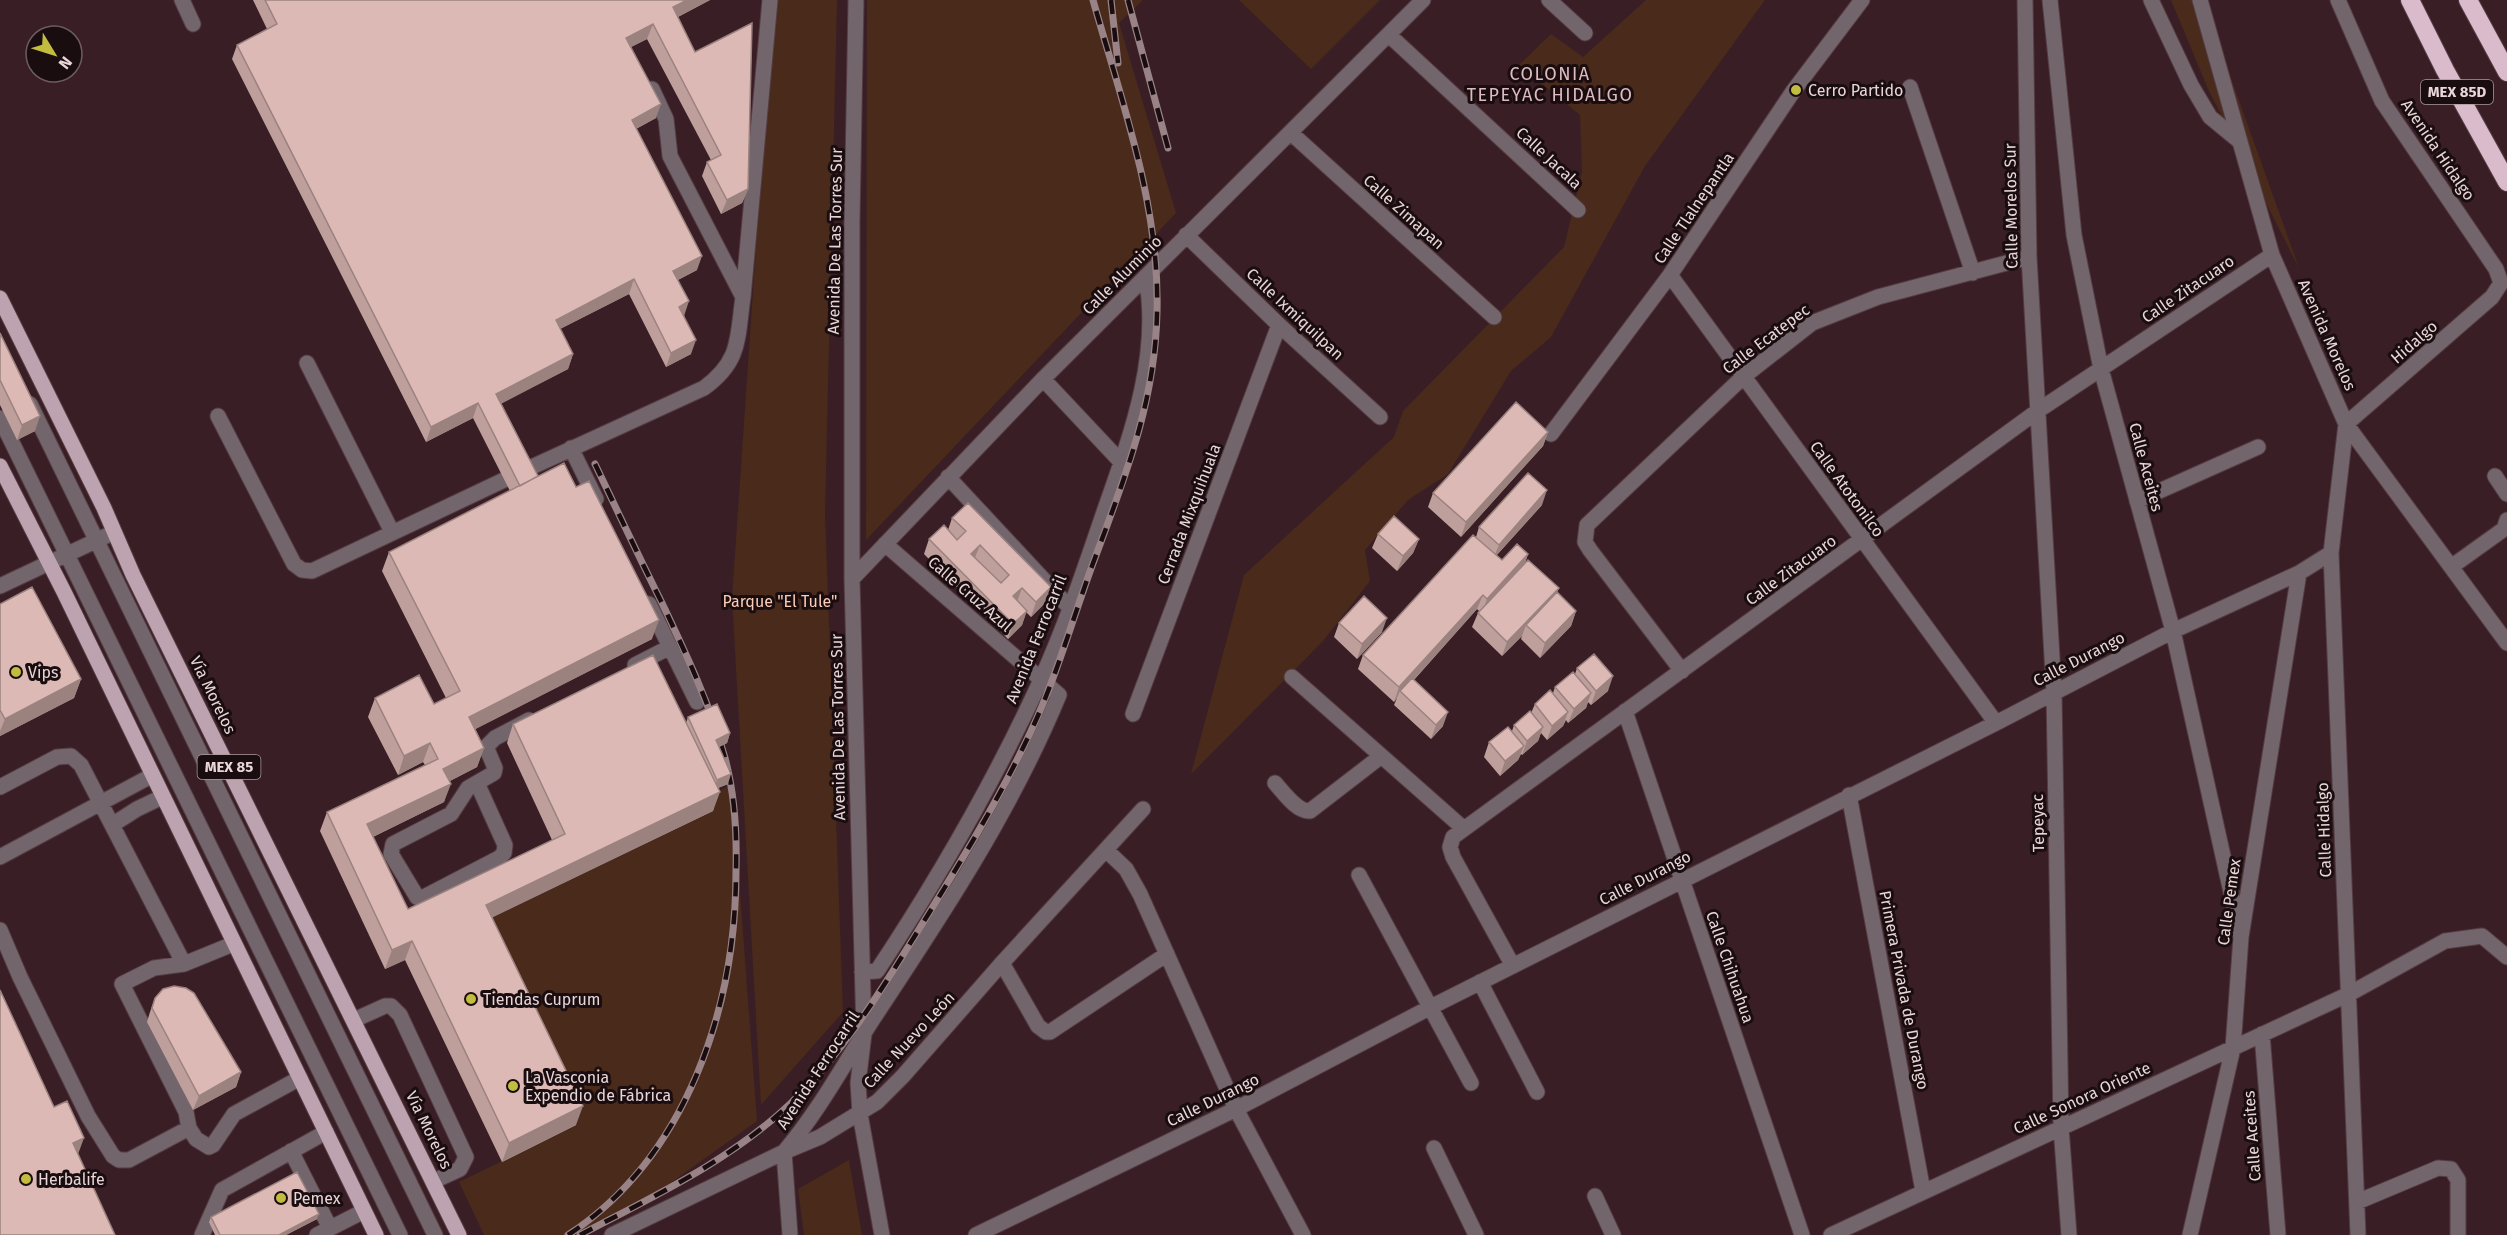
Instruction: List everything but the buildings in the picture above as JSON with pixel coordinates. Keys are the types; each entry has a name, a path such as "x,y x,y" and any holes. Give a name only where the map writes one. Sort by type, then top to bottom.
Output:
{"highway":[{"name":"MEX 85D","path":"2410,0 2450,80 2507,182"},
{"name":"MEX 85D","path":"2468,0 2507,72"}],"main road":[{"name":"Vía Morelos","path":"0,298 133,575 459,1235"},
{"path":"0,466 50,563 376,1235"}],"street":[{"path":"182,0 193,24"},
{"path":"523,471 704,388 719,377 734,356 742,297 770,0"},
{"name":"Avenida De Las Torres Sur","path":"856,0 852,221 852,579 864,1034 858,1083 860,1114 882,1235"},
{"name":"Calle Aluminio","path":"852,579 1043,379 1423,0"},
{"path":"1549,0 1585,33"},
{"name":"Calle Tlalnepantla","path":"1551,434 1670,275 1794,90 1862,0"},
{"name":"Calle Morelos Sur","path":"2025,0 2029,257 2038,410"},
{"name":"Calle Aceites","path":"2050,0 2074,235 2101,369 2173,631 2241,937"},
{"path":"2151,0 2191,85 2210,117 2238,140"},
{"name":"Avenida Morelos","path":"2200,0 2272,255 2346,424 2507,643"},
{"name":"Avenida Hidalgo","path":"2338,0 2382,101 2496,269 2500,283"},
{"name":"Calle Jacala","path":"1389,35 1578,210"},
{"path":"646,77 666,119 670,156 742,297"},
{"path":"1911,87 1973,273"},
{"name":"Calle Zimapan","path":"1291,133 1494,317"},
{"name":"Calle Ixmiquilpan","path":"1186,235 1279,326 1380,417"},
{"name":"Calle Zitacuaro","path":"1513,966 1451,852 1453,837 1862,541 2038,410 2272,255"},
{"name":"Calle Ecatepec","path":"1682,671 1585,542 1587,525 1743,377 1812,323 1878,297 2029,257"},
{"name":"Calle Atotonilco","path":"1670,275 1996,723"},
{"name":"Avenida Ferrocarril","path":"862,972 877,971 930,888 1004,755 1041,680 1122,463 1138,409 1148,348 1149,293 1146,277"},
{"name":"Hidalgo","path":"2346,424 2492,297 2500,283"},
{"name":"Cerrada Mixquihuala","path":"1133,714 1279,326"},
{"path":"308,363 392,532"},
{"path":"1043,379 1122,463"},
{"path":"25,395 435,1235"},
{"name":"Tepeyac","path":"2038,410 2054,692 2061,1127 2069,1235"},
{"path":"218,416 294,564 302,570 312,571 504,480"},
{"path":"0,418 400,1235"},
{"name":"Calle Hidalgo","path":"2346,424 2331,553 2358,1235"},
{"path":"2137,501 2258,447"},
{"path":"571,448 602,511"},
{"path":"2495,476 2507,494"},
{"path":"948,477 1069,607"},
{"path":"2451,567 2504,529 2507,520"},
{"path":"0,586 114,532"},
{"name":"Calle Cruz Azul","path":"885,544 1059,695"},
{"name":"Calle Durango","path":"976,1235 1236,1109 1429,1008 1996,723 2173,631 2300,573 2331,553"},
{"name":"Calle Pemex","path":"2190,1235 2233,1048 2241,937 2300,573"},
{"path":"644,595 697,702"},
{"path":"619,674 670,647"},
{"path":"1292,678 1463,828"},
{"name":"Avenida Ferrocarril","path":"784,1152 802,1130 982,848 1037,748 1059,695"},
{"path":"477,783 505,845 504,853 424,897 417,897 391,854 391,847 396,842 450,814 468,788 477,783 491,776 495,771 488,749 491,741 547,711"},
{"name":"Calle Chihuahua","path":"1625,711 1802,1235"},
{"path":"0,787 57,757 71,756 81,765 184,964"},
{"path":"1275,783 1299,808 1306,812 1380,757"},
{"path":"0,857 152,776"},
{"name":"Primera Privada de Durango","path":"1849,795 1923,1191"},
{"path":"112,825 162,797"},
{"name":"Calle Nuevo León","path":"617,1234 784,1152 820,1137 860,1114 891,1089 1143,809"},
{"path":"1107,851 1131,877 1236,1109 1303,1235"},
{"path":"1359,875 1471,1083"},
{"path":"0,930 20,977 88,1116 113,1156 119,1160 129,1160 189,1128"},
{"name":"Calle Sonora Oriente","path":"1831,1235 2349,994 2445,941 2482,936 2507,957"},
{"path":"233,944 184,964 159,966 122,984 186,1112 189,1128 200,1143 209,1147 213,1145 234,1114 300,1078"},
{"path":"1002,963 1038,1026 1050,1032 1167,954"},
{"path":"1480,982 1537,1092"},
{"path":"354,1020 385,1006 391,1006 400,1015 466,1158 460,1169 434,1181"},
{"name":"Calle Aceites","path":"2262,1034 2278,1235"},
{"path":"202,1235 222,1190 326,1132"},
{"path":"1434,1148 1476,1235"},
{"path":"291,1151 323,1232 364,1211"},
{"path":"784,1152 790,1235"},
{"path":"2357,1202 2438,1168 2451,1169 2458,1180 2458,1235"},
{"path":"1595,1196 1613,1235"}],"green space":[{"name":"Parque \"El Tule\"","path":"776,0 837,0 825,514 843,1012 761,1105 732,598"},
{"path":"867,0 1143,0 1119,23 1176,213 866,540"},
{"path":"1239,0 1380,0 1311,69"},
{"path":"1646,0 1765,0 1645,166 1551,337 1511,371 1448,474 1408,500 1365,550 1370,581 1324,640 1191,774 1244,575 1394,437 1403,411 1564,247 1582,172 1580,115 1519,65 1551,34 1583,57"},
{"path":"2171,0 2203,0 2299,268 2208,89"},
{"path":"732,784 757,1121 623,1217 568,1235 484,1235 459,1182 576,1125 479,924 713,811 706,798"},
{"path":"849,1160 862,1235 804,1235 798,1189"}],"railway":[{"path":"580,1235 690,1177 742,1143 767,1124 809,1085 843,1044 902,957 991,809 1040,711 1126,473 1144,411 1155,347 1156,273 1146,194 1127,116 1093,0"},
{"path":"1111,0 1118,63"},
{"path":"1128,0 1168,148"},
{"path":"568,1235 609,1203 644,1164 673,1121 697,1075 714,1025 726,974 734,922 736,871 736,828 731,786 712,718 680,641 595,464"}],"place":[{"name":"Cerro Partido","path":"1796,90"},
{"name":"Vips","path":"16,672"},
{"name":"Tiendas Cuprum","path":"471,999"},
{"name":"La Vasconia Expendio de Fábrica","path":"513,1086"},
{"name":"Herbalife","path":"26,1179"},
{"name":"Pemex","path":"281,1198"}],"district":[{"name":"COLONIA TEPEYAC HIDALGO","path":"1550,84"}]}
